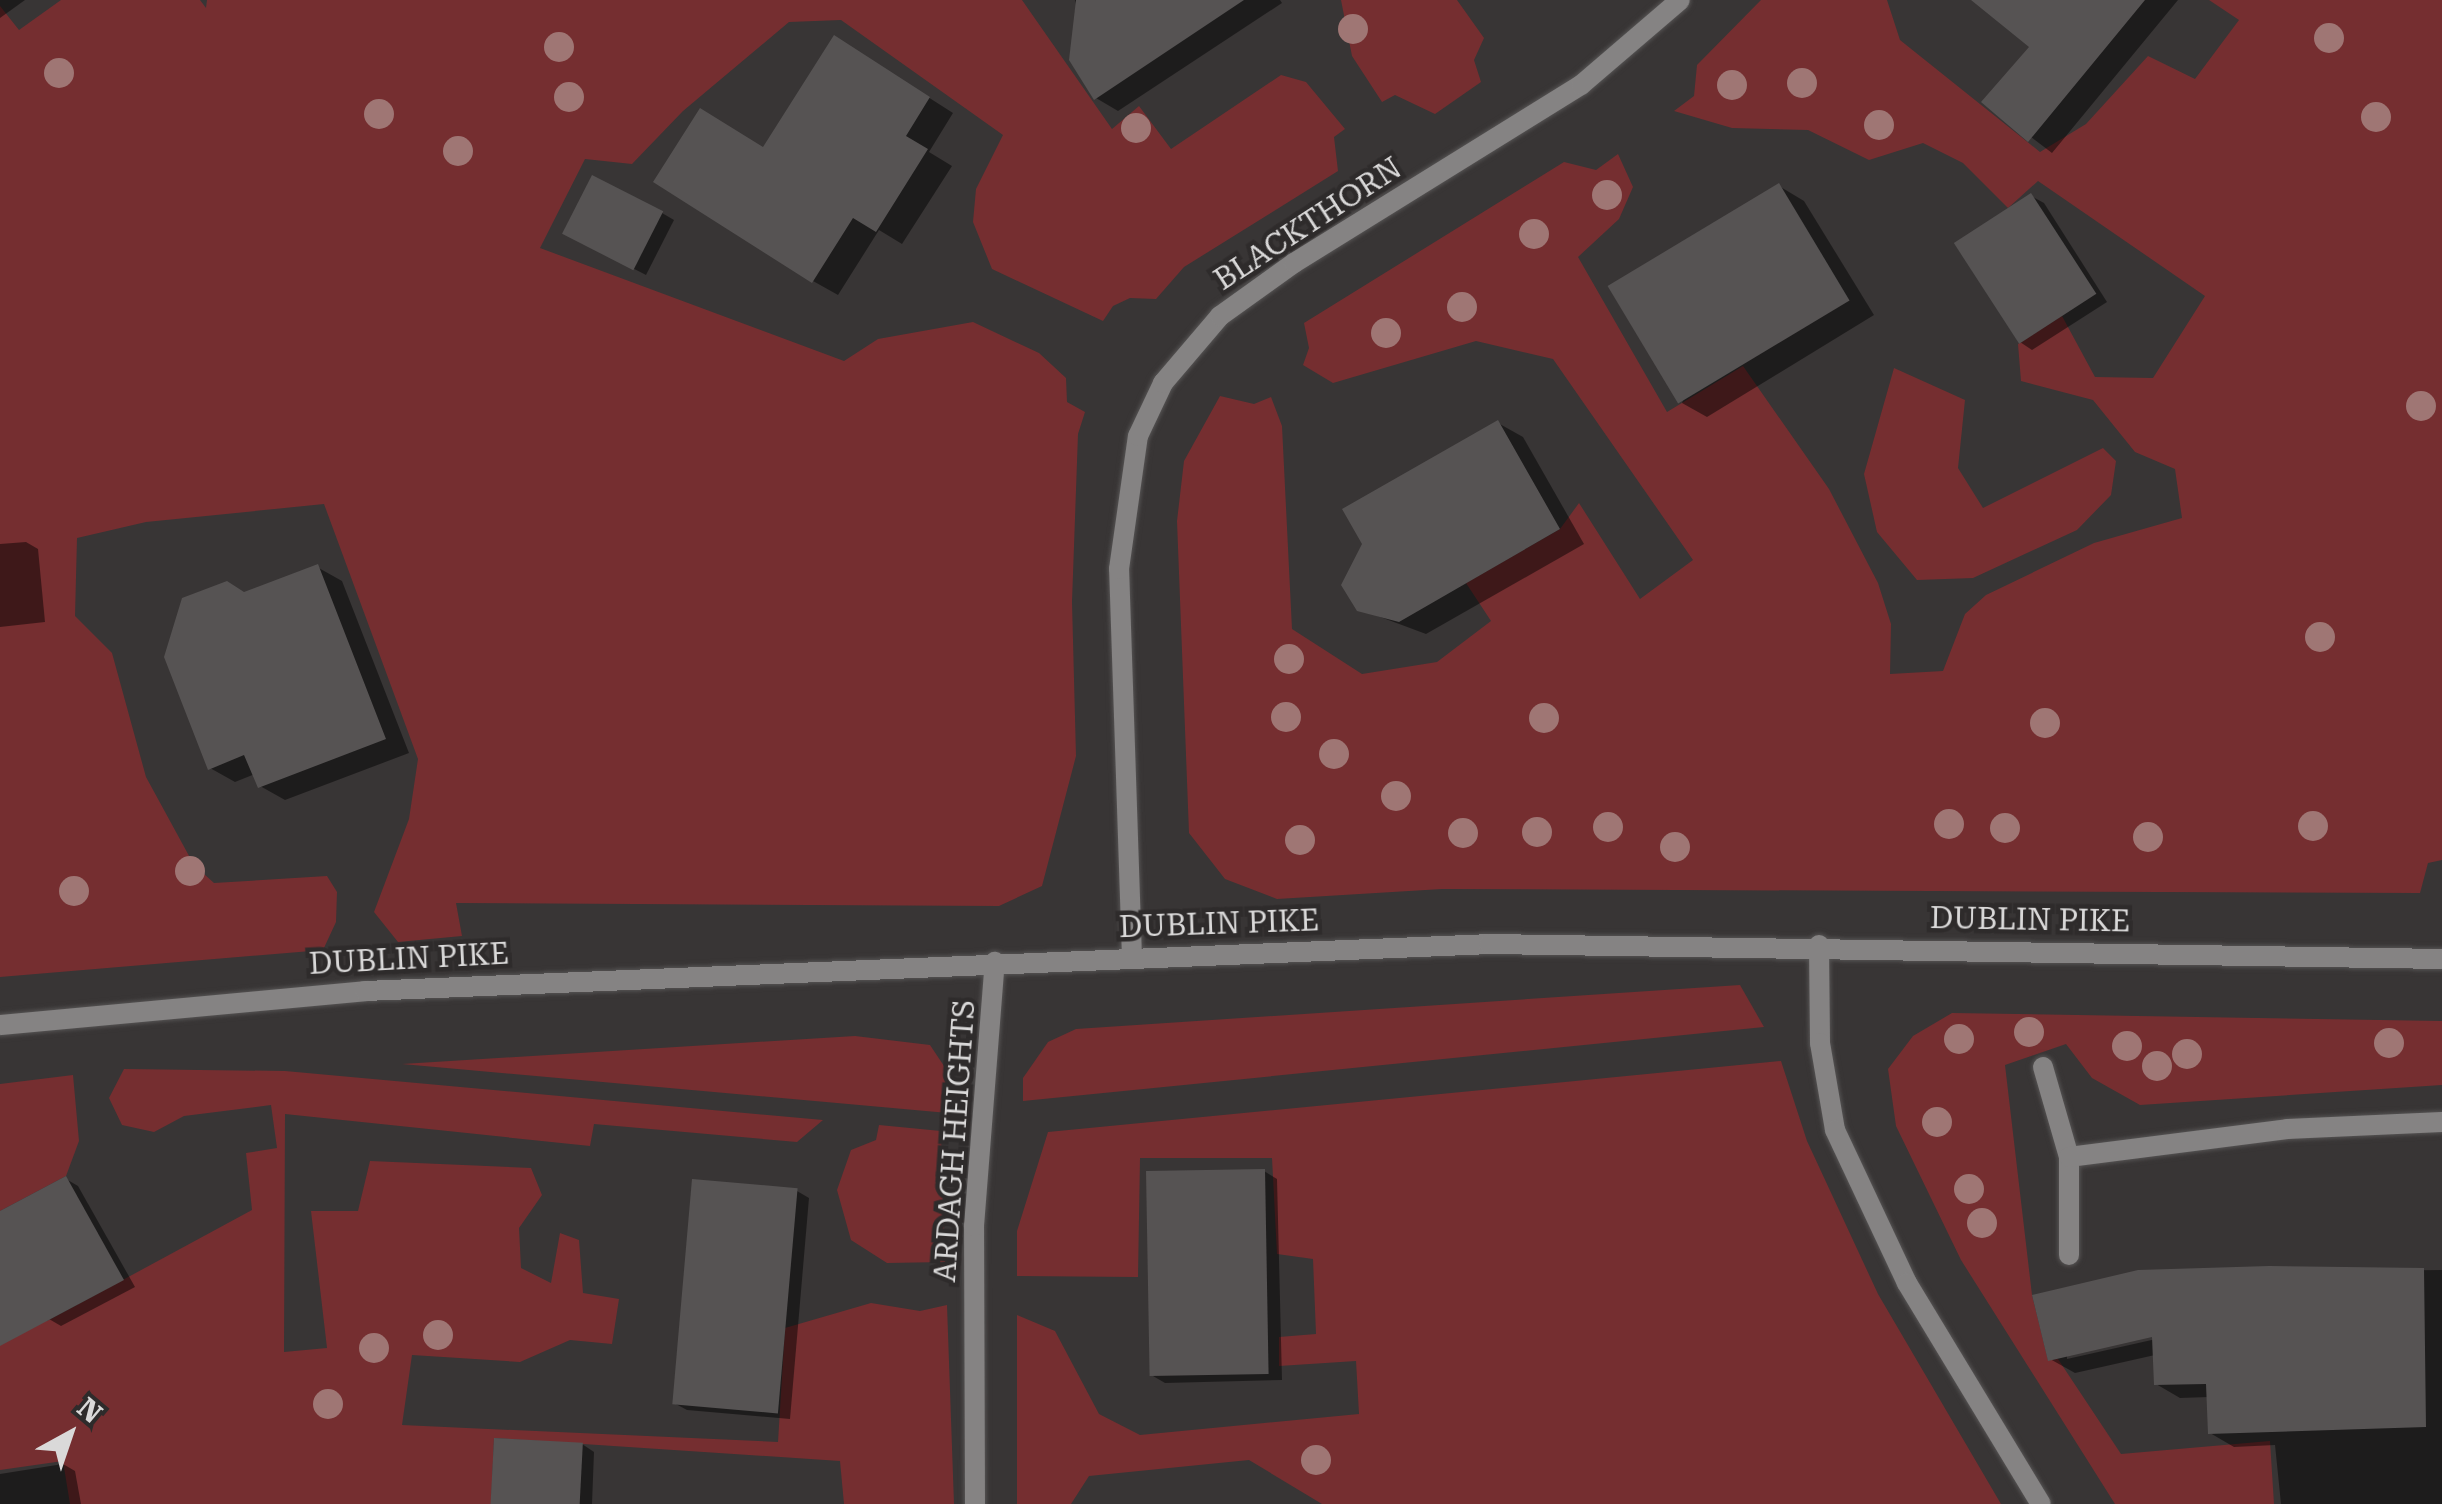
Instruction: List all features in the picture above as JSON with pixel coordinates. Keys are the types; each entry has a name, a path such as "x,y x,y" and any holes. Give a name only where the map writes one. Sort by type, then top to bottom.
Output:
{"street":[{"name":"BLACKTHORN","path":"1132,958 1119,569 1138,436 1163,383 1220,316 1294,263 1581,85 1680,0"},
{"name":"DUBLIN PIKE","path":"0,1025 291,995 995,962 1489,944 1819,945 2442,959"},
{"path":"1819,945 1820,1043 1842,1147 1907,1284 2041,1504"},
{"name":"ARDAGH HEIGHTS","path":"974,1504 974,1226 995,962"},
{"path":"2043,1068 2069,1156 2069,1256"},
{"path":"2069,1156 2287,1128 2442,1122"}],"shaded area":[{"path":"61,0 200,0 206,8 207,0 1022,0 1112,129 1139,106 1171,149 1281,75 1306,82 1345,129 1334,137 1338,171 1184,267 1156,299 1130,298 1113,306 1103,321 992,269 973,222 976,189 1003,135 841,20 789,22 683,111 632,164 585,159 540,248 844,361 878,339 973,322 1039,353 1066,378 1067,402 1085,412 1078,434 1072,602 1076,756 1042,886 999,906 456,903 462,936 398,942 374,912 409,819 418,759 324,504 146,522 77,538 75,616 112,653 146,777 194,865 214,883 327,876 337,892 336,922 323,950 0,977 0,6 19,30"},
{"path":"1341,0 1457,0 1484,38 1474,60 1481,82 1435,114 1395,95 1382,102 1352,56"},
{"path":"1761,0 1887,0 1900,40 2040,152 2086,124 2148,56 2195,79 2239,20 2209,0 2442,0 2442,860 2428,863 2420,893 1442,889 1277,899 1225,879 1189,833 1177,521 1184,461 1220,396 1254,404 1271,397 1282,426 1292,629 1362,674 1437,662 1491,621 1466,583 1560,529 1579,503 1640,599 1693,560 1553,359 1476,341 1333,383 1303,365 1309,348 1304,323 1564,162 1596,170 1618,154 1633,187 1619,219 1578,257 1667,412 1743,366 1829,489 1878,583 1891,624 1890,674 1943,671 1965,614 1986,595 2094,543 2182,518 2175,469 2135,452 2093,400 2021,381 2018,344 2062,316 2095,377 2153,378 2205,296 2038,181 2008,208 1963,163 1923,143 1869,160 1808,130 1732,128 1674,111 1694,96 1697,65"},
{"path":"1894,368 1965,400 1958,468 1983,508 2103,448 2116,461 2111,495 2077,530 1973,578 1917,580 1877,532 1864,474"},
{"path":"1740,985 1764,1027 1023,1101 1023,1078 1048,1042 1076,1029"},
{"path":"1952,1013 2442,1021 2442,1085 2140,1105 2092,1078 2066,1044 2005,1065 2032,1295 2048,1360 2058,1359 2121,1454 2270,1441 2274,1504 2115,1504 1961,1260 1896,1126 1888,1069 1913,1036"},
{"path":"855,1036 930,1045 948,1072 959,1114 402,1064"},
{"path":"1781,1061 1807,1141 1878,1294 2001,1504 1322,1504 1249,1460 1089,1476 1071,1504 1017,1504 1017,1315 1055,1331 1099,1414 1140,1435 1359,1414 1356,1361 1279,1366 1279,1337 1316,1334 1313,1259 1277,1254 1272,1158 1140,1158 1138,1277 1017,1276 1017,1231 1048,1132"},
{"path":"124,1069 285,1071 823,1120 797,1142 594,1124 590,1146 285,1114 284,1352 327,1348 311,1211 358,1211 370,1161 531,1168 542,1195 519,1228 521,1268 551,1283 560,1233 579,1240 583,1293 619,1299 612,1344 570,1340 520,1362 412,1355 402,1425 778,1442 785,1328 871,1303 920,1311 947,1305 954,1504 844,1504 840,1461 494,1438 491,1504 70,1504 63,1461 0,1470 0,1234 47,1321 252,1210 246,1153 277,1148 271,1105 184,1116 154,1132 122,1125 109,1098"},
{"path":"73,1075 79,1141 66,1176 0,1211 0,1084"},
{"path":"879,1125 941,1131 945,1262 887,1263 851,1240 837,1190 851,1150 876,1140"}],"building":[{"path":"1076,0 1244,0 1094,100 1069,60"},
{"path":"1971,0 2145,0 2028,142 1981,102 2029,47"},
{"path":"834,35 930,97 906,136 928,149 876,232 853,218 812,283 653,182 700,108 763,147"},
{"path":"592,175 663,211 633,270 562,234"},
{"path":"1779,183 1850,300 1678,403 1608,286"},
{"path":"2031,193 2096,294 2019,344 1954,243"},
{"path":"1498,420 1560,529 1399,622 1357,611 1341,585 1362,544 1342,509"},
{"path":"318,564 386,739 258,788 244,755 208,770 164,657 182,598 227,581 244,592"},
{"path":"1265,1169 1269,1374 1150,1376 1146,1171"},
{"path":"66,1176 124,1280 0,1346 0,1211"},
{"path":"692,1179 798,1188 778,1413 672,1404"},
{"path":"2269,1266 2424,1268 2426,1427 2208,1434 2206,1384 2154,1385 2152,1337 2048,1361 2032,1295 2138,1270"},
{"path":"494,1438 583,1443 580,1504 491,1504"}]}
